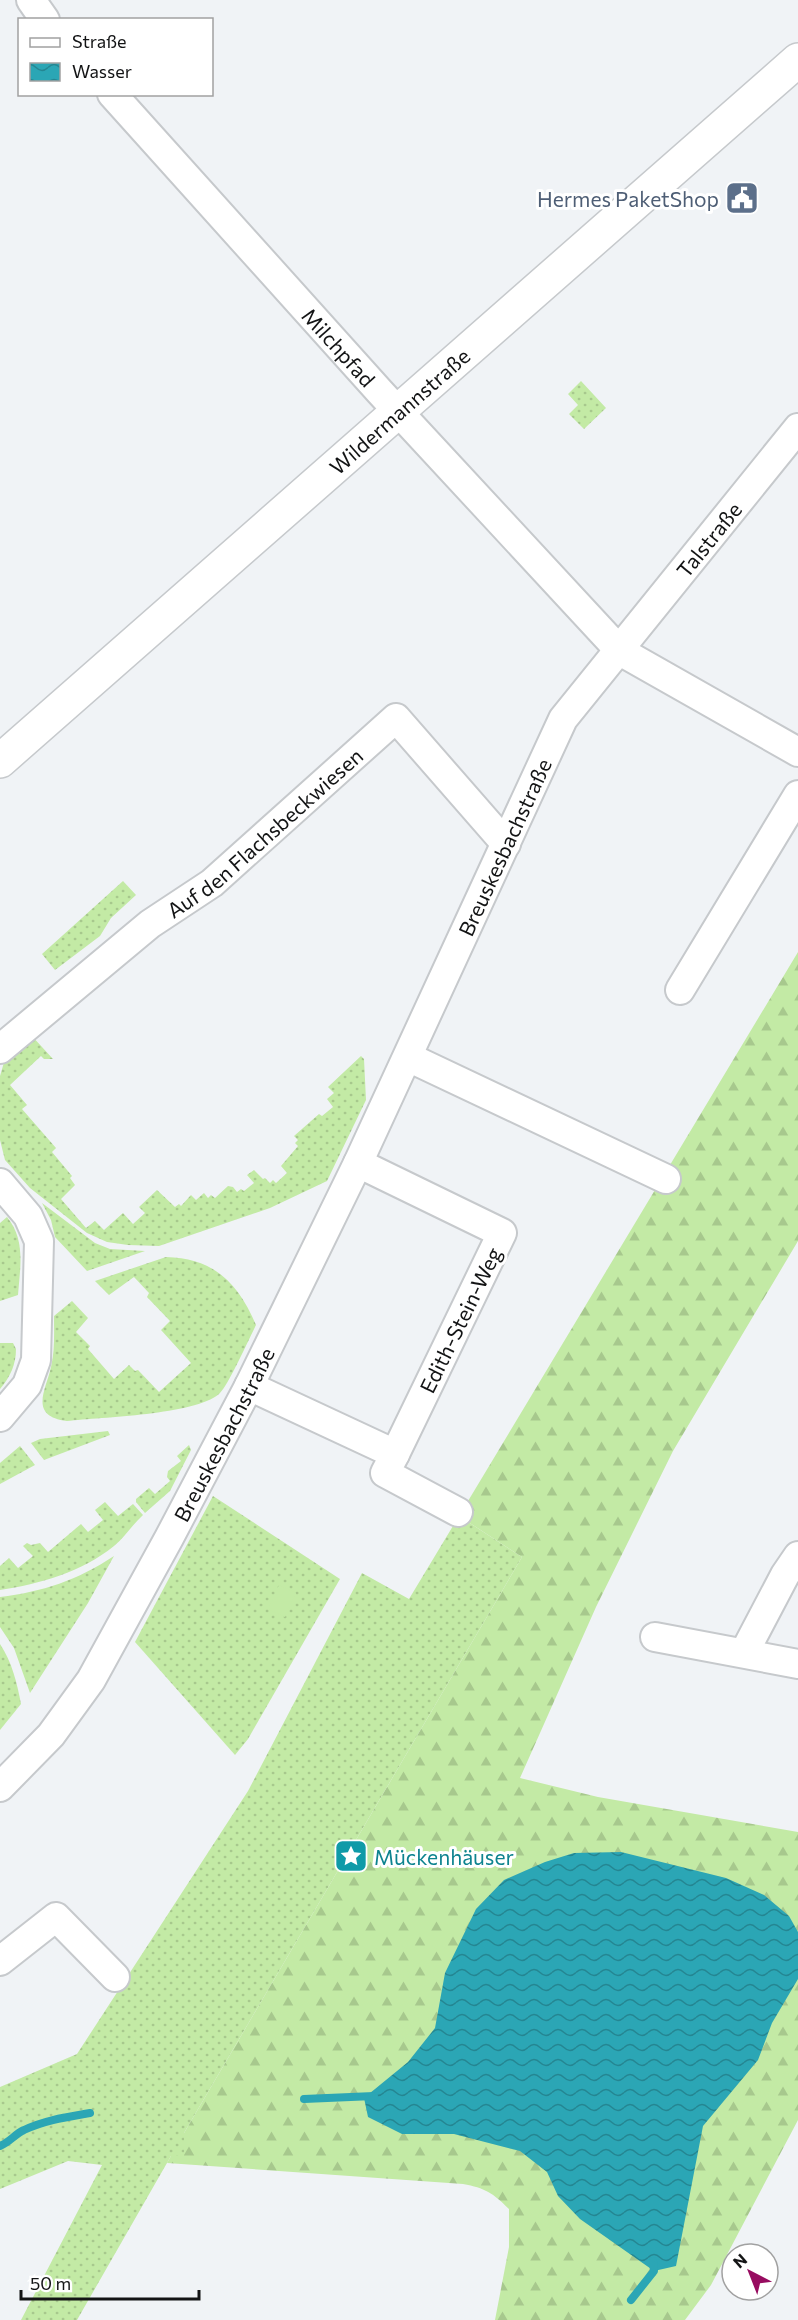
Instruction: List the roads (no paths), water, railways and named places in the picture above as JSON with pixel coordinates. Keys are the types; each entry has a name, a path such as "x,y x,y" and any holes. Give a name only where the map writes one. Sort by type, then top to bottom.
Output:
{"street":[{"path":"31,0 44,18"},
{"name":"Wildermannstraße","path":"0,761 798,60"},
{"name":"Milchpfad","path":"114,96 398,412 620,651 798,752"},
{"name":"Talstraße","path":"620,651 798,428"},
{"name":"Breuskesbachstraße","path":"0,1787 51,1735 91,1680 169,1538 249,1386 358,1163 563,719 620,651"},
{"name":"Auf den Flachsbeckwiesen","path":"0,1050 150,924 212,883 396,718 506,844"},
{"path":"680,990 798,795"},
{"path":"408,1057 666,1179"},
{"name":"Edith-Stein-Weg","path":"358,1163 502,1233 385,1473 458,1512"},
{"path":"0,1183 28,1216 39,1241 36,1360 27,1385 0,1417"},
{"path":"249,1386 395,1454"},
{"path":"744,1653 785,1575 798,1556"},
{"path":"655,1637 798,1664"},
{"path":"0,1961 56,1917 115,1977"}],"water":[{"path":"621,1852 726,1878 764,1895 789,1916 798,1932 798,1979 772,2023 758,2060 703,2126 676,2266 654,2271 580,2219 558,2196 547,2172 520,2151 454,2134 402,2134 368,2117 364,2098 408,2062 435,2028 445,1973 476,1909 504,1880 545,1862 574,1853"}],"waterway":[{"path":"304,2099 374,2096"},
{"path":"0,2146 32,2127 56,2119 90,2113"},
{"path":"631,2300 654,2271 653,2261"}],"place":[{"name":"Hermes PaketShop","path":"742,198"},
{"name":"Mückenhäuser","path":"351,1856"}]}
